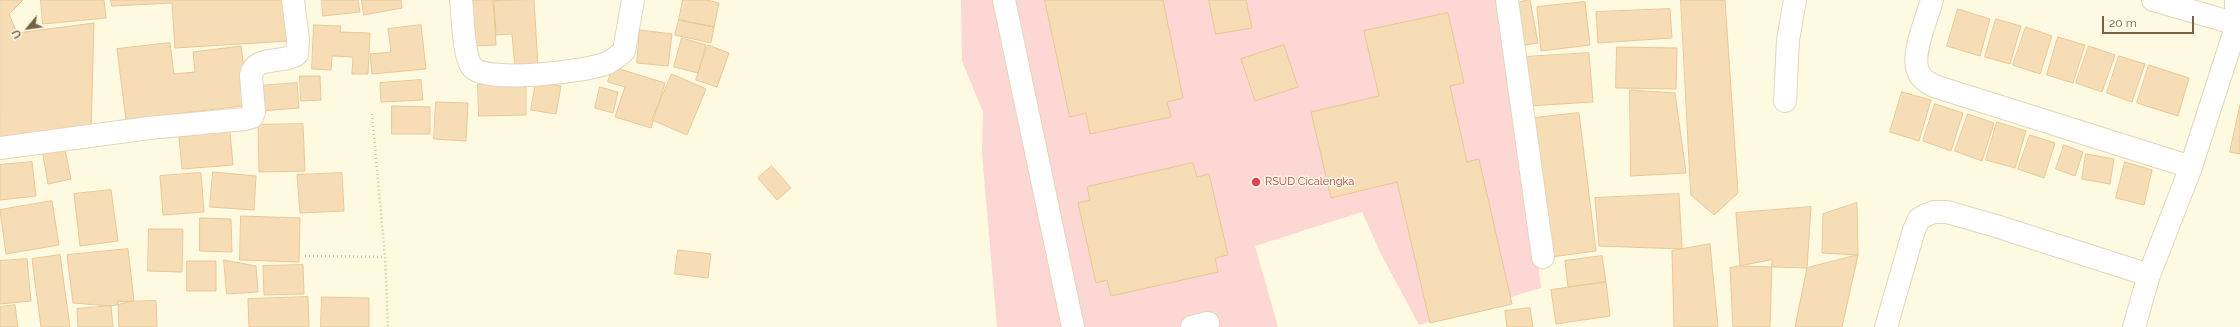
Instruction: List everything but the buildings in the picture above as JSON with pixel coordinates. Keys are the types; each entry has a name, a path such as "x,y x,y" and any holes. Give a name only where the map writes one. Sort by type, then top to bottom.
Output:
{"street":[{"path":"0,148 149,128 245,119 252,117 254,112 251,75 252,69 257,64 290,59 297,54 298,40 293,0"},
{"path":"461,0 468,58 474,69 490,75 565,74 607,63 624,51 633,0"},
{"path":"1004,0 1073,327"},
{"path":"1507,0 1543,257"},
{"path":"1785,101 1788,40 1795,0"},
{"path":"1932,0 1917,49 1917,70 1922,78 1934,86 2191,167"},
{"path":"2153,0 2237,24"},
{"path":"2134,327 2149,275 2191,167 2237,24 2236,0"},
{"path":"1886,327 1914,230 1919,219 1934,212 1947,212 1996,226 2149,275"}],"path":[{"path":"372,114 385,257 388,327"},
{"path":"305,256 385,257"}],"shaded area":[{"name":"RSUD Cicalengka","path":"961,0 1505,0 1541,288 1419,325 1380,252 1362,212 1255,246 1278,327 997,327 982,153 983,112 962,61"}],"place":[{"name":"RSUD Cicalengka","path":"1256,182"}]}
